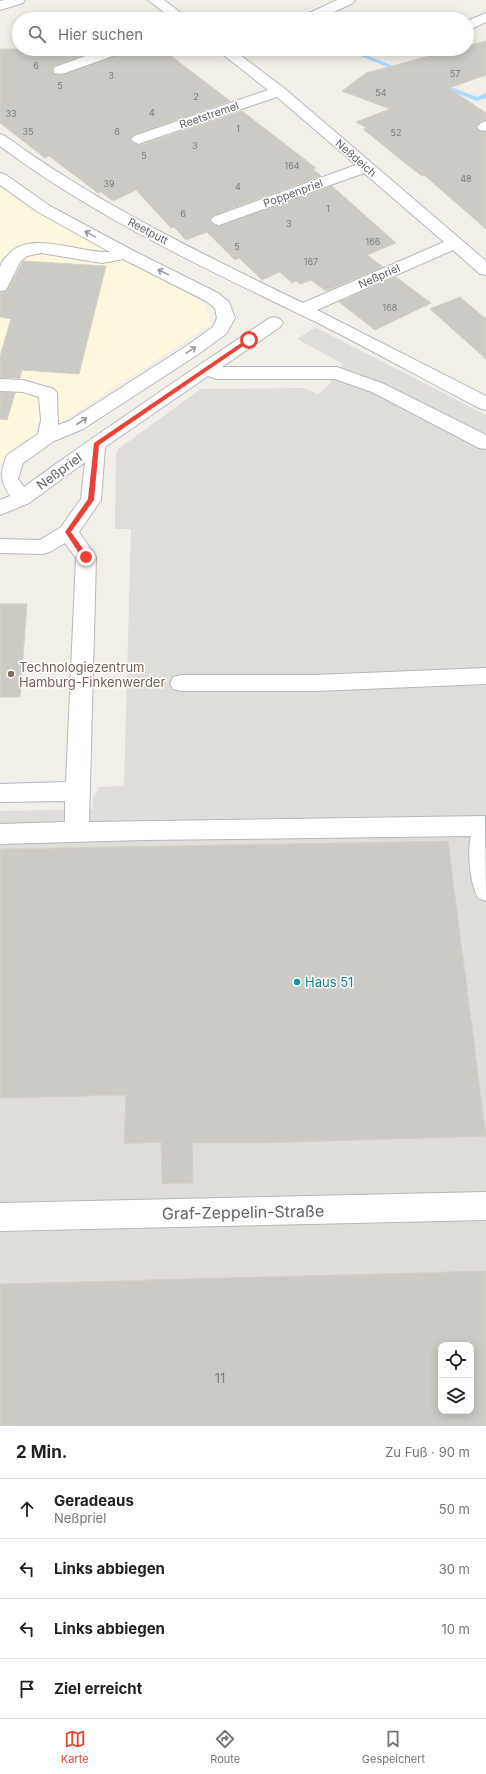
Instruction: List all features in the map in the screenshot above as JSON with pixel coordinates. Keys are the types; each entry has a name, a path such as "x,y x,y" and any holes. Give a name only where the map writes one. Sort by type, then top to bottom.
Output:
{"street":[{"path":"0,6 18,0"},
{"path":"154,0 172,12"},
{"path":"323,12 348,0"},
{"path":"474,23 486,18"},
{"path":"60,70 99,56"},
{"name":"Neßdeich","path":"234,56 279,90 486,270"},
{"name":"Reetstremel","path":"139,139 279,90"},
{"name":"Reetputt","path":"0,139 91,200 266,292 304,309 486,404"},
{"name":"Poppenpriel","path":"219,220 366,167"},
{"path":"0,178 44,209 124,253 212,298 223,306 226,318 220,330 191,351 76,425 47,437 14,460 8,480 22,498"},
{"name":"Neßpriel","path":"304,309 455,243"},
{"path":"0,286 13,259 21,252 35,248 106,257 112,257 124,253"},
{"name":"Neßpriel","path":"0,508 22,498 96,444 274,323"},
{"path":"207,368 217,373 337,373 378,388 486,443"},
{"path":"0,385 23,386 48,393 50,420 47,437"},
{"path":"0,546 43,547 68,532 91,500 96,444"},
{"path":"68,532 86,557 77,790 77,832"},
{"path":"181,683 315,683 486,676"},
{"path":"0,793 77,790"},
{"path":"0,834 486,825 480,846 486,891"},
{"name":"Graf-Zeppelin-Straße","path":"0,1218 486,1206"}],"shaded area":[{"path":"0,187 42,213 155,274 204,303 211,324 0,463"},
{"path":"315,327 486,415 486,1426 0,1426 0,811 93,809 93,798 99,787 124,786 131,529 115,529 116,455 118,449 201,389 303,388 318,394 329,384 343,364 297,339"}],"building":[{"path":"486,41 486,75 449,88 486,113 486,120 480,122 476,127 480,131 486,132 486,229 424,175 422,176 410,167 363,129 367,128 356,122 390,109 342,91 366,73 429,56 474,56 474,44"},
{"path":"0,49 12,49 12,56 82,56 54,66 52,71 55,74 60,75 115,56 171,56 230,101 134,135 130,139 133,143 140,145 242,111 316,168 313,169 321,176 212,216 210,219 212,224 219,226 332,186 396,243 367,255 383,267 326,291 311,280 300,284 297,281 292,283 280,272 262,280 239,258 235,260 207,232 186,240 174,227 171,228 136,190 113,201 101,192 98,193 49,156 45,158 0,123"},
{"path":"23,261 106,266 79,374 22,370 20,378 0,378 0,356 11,319 0,317 0,292 7,291"},
{"path":"396,277 431,303 375,330 339,302"},
{"path":"460,297 486,319 486,359 430,309"},
{"path":"0,392 15,393 7,420 0,419"},
{"name":"Technologiezentrum Hamburg-Finkenwerder","path":"0,604 27,604 20,697 0,697"},
{"name":"Haus 51","path":"448,841 486,1136 267,1143 192,1143 193,1183 162,1184 161,1142 124,1144 126,1095 0,1098 0,849"},
{"path":"486,1271 486,1426 0,1426 0,1284"}],"waterway":[{"path":"364,56 402,71"},
{"path":"438,84 477,99 486,95"}],"place":[{"name":"Technologiezentrum Hamburg-Finkenwerder","path":"11,674"},
{"name":"Haus 51","path":"297,982"}],"route":[{"path":"86,557 68,532 91,500 96,444 249,340"}]}
